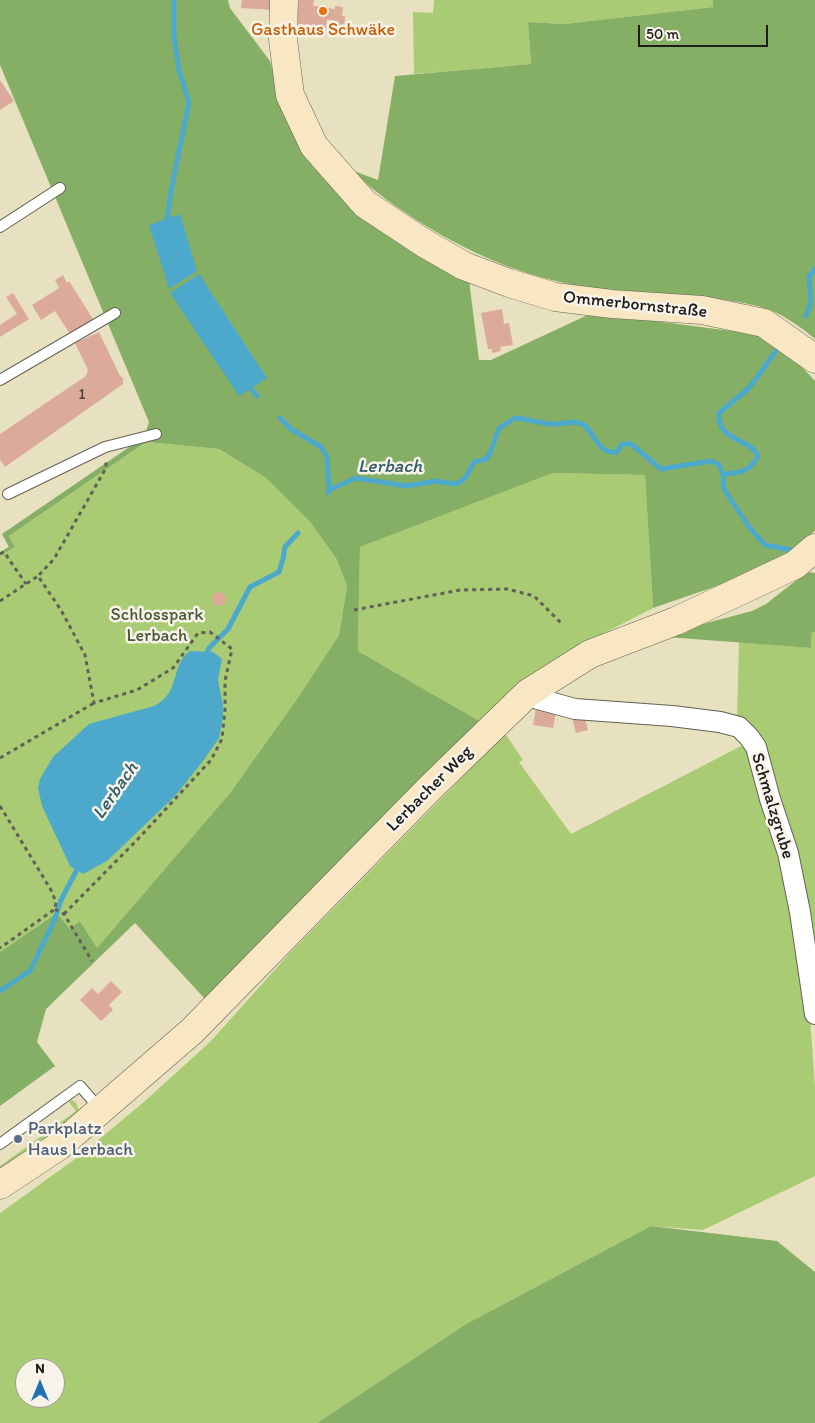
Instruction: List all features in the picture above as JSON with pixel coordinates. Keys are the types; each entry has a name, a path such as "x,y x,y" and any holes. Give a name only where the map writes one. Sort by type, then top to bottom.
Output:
{"street":[{"name":"Ommerbornstraße","path":"284,0 283,39 290,95 314,146 365,204 424,243 464,266 509,283 555,297 612,304 702,310 764,323 815,359"},
{"name":"Lerbacher Weg","path":"0,1185 59,1146 192,1031 431,787 528,693 590,654 676,621 795,565 815,548"},
{"name":"Schmalzgrube","path":"528,693 538,699 575,709 672,716 720,722 739,727 749,737 756,747 788,854 800,912 815,1014"}],"lane":[{"path":"0,227 60,188"},
{"path":"0,380 115,313"},
{"path":"8,494 105,447 156,434"},
{"path":"0,1144 80,1086 101,1111"}],"path":[{"path":"0,601 38,576 54,559 106,468 105,447"},
{"path":"0,554 4,552 26,584"},
{"path":"38,576 61,610 86,654 94,703"},
{"path":"354,610 460,590 507,589 534,596 562,624"},
{"path":"0,758 94,703 138,690 173,668 198,633 210,632 232,649 225,681 222,739 211,760 138,839 64,914"},
{"path":"0,806 51,890 56,902 55,910 0,948"},
{"path":"55,910 64,914 92,961"}],"green space":[{"path":"0,0 228,0 230,8 270,61 286,116 313,167 372,225 469,280 479,360 491,360 592,313 755,334 801,366 815,381 815,530 804,544 740,578 653,608 645,475 553,473 360,547 358,651 481,722 205,999 135,923 46,1009 37,1042 55,1066 0,1106 0,952 57,913 70,929 80,921 97,948 230,793 297,699 339,635 347,586 336,558 310,522 266,478 219,449 146,442 9,536 15,547 0,556 0,552 9,547 2,534 144,437 149,422 0,65"},
{"path":"434,0 713,0 713,7 564,24 528,22 531,64 414,74 413,12 433,13"},
{"path":"713,0 815,0 815,339 781,315 754,305 709,297 586,287 563,283 518,270 455,243 390,202 351,170 378,180 395,76 531,64 528,22 564,24 713,7"},
{"name":"Schlosspark Lerbach","path":"146,442 219,449 266,478 310,522 336,558 347,586 339,635 297,699 230,793 97,948 80,921 70,929 57,913 0,952 0,556 15,547 9,536"},
{"path":"553,473 645,475 653,608 575,648 481,722 358,651 360,547"},
{"path":"807,572 815,573 815,632 812,632 811,648 667,637 699,625 752,611 766,604"},
{"path":"812,632 815,632 815,976 807,916 737,719 739,642 811,648"},
{"path":"504,732 523,760 519,762 571,834 745,744 785,858 810,1016 815,1088 815,1176 703,1230 651,1226 466,1324 317,1423 0,1423 0,1213 78,1157 145,1101 211,1041 288,955 483,756"},
{"path":"72,1100 77,1104 79,1113 0,1176 0,1166 76,1111 69,1102"},
{"path":"651,1226 777,1241 815,1272 815,1423 317,1423 466,1324"}],"water":[{"path":"180,214 197,271 169,289 149,225"},
{"path":"199,274 267,378 239,396 170,293"},
{"path":"190,651 213,652 222,659 218,680 223,705 219,738 175,796 107,861 83,874 70,866 42,806 38,788 40,779 53,757 89,724 154,706 162,700 172,687 184,657"}],"building":[{"path":"242,0 274,0 273,10 241,8"},
{"path":"299,0 314,0 313,6 335,9 335,6 343,7 342,16 345,16 344,31 333,30 334,20 327,20 325,36 311,35 312,25 297,24"},
{"path":"0,80 14,101 0,110"},
{"path":"63,275 67,283 69,281 93,319 70,334 55,311 41,320 32,305 59,288 55,280"},
{"path":"13,293 29,319 0,337 0,325 17,314 6,297"},
{"path":"502,309 504,324 509,323 513,345 500,347 501,351 492,353 492,349 488,349 481,313"},
{"path":"99,332 120,376 123,378 123,384 5,467 0,460 0,434 86,376 88,370 75,343"},
{"path":"219,592 224,594 226,599 224,604 219,606 214,604 212,599 214,594"},
{"path":"536,708 556,712 553,728 533,725"},
{"path":"584,715 588,730 576,733 572,718"},
{"path":"111,981 122,992 109,1005 113,1010 101,1021 80,1000 92,988 98,994"}],"waterway":[{"path":"166,226 189,102 179,70 174,37 174,0"},
{"path":"806,316 811,302 809,277 815,269"},
{"path":"723,474 744,471 758,456 748,445 728,434 723,429 719,413 749,388 776,351"},
{"path":"247,384 257,396"},
{"path":"280,418 291,429 321,447 327,457 329,490"},
{"name":"Lerbach","path":"328,493 329,490 356,478 406,486 437,481 453,484 460,482 466,477 474,462 486,459 499,428 515,418 549,424 570,422 585,426 598,444 606,451 617,452 622,444 631,444 661,469 711,461 719,465 723,474 724,489 749,527 765,545 792,550"},
{"name":"Lerbach","path":"205,658 209,648 228,629 250,587 279,572 285,547 298,533"},
{"name":"Lerbach","path":"0,991 30,971 54,921 61,900 79,866"}],"place":[{"name":"Gasthaus Schwäke","path":"323,11"},
{"name":"Parkplatz Haus Lerbach","path":"18,1139"}]}
